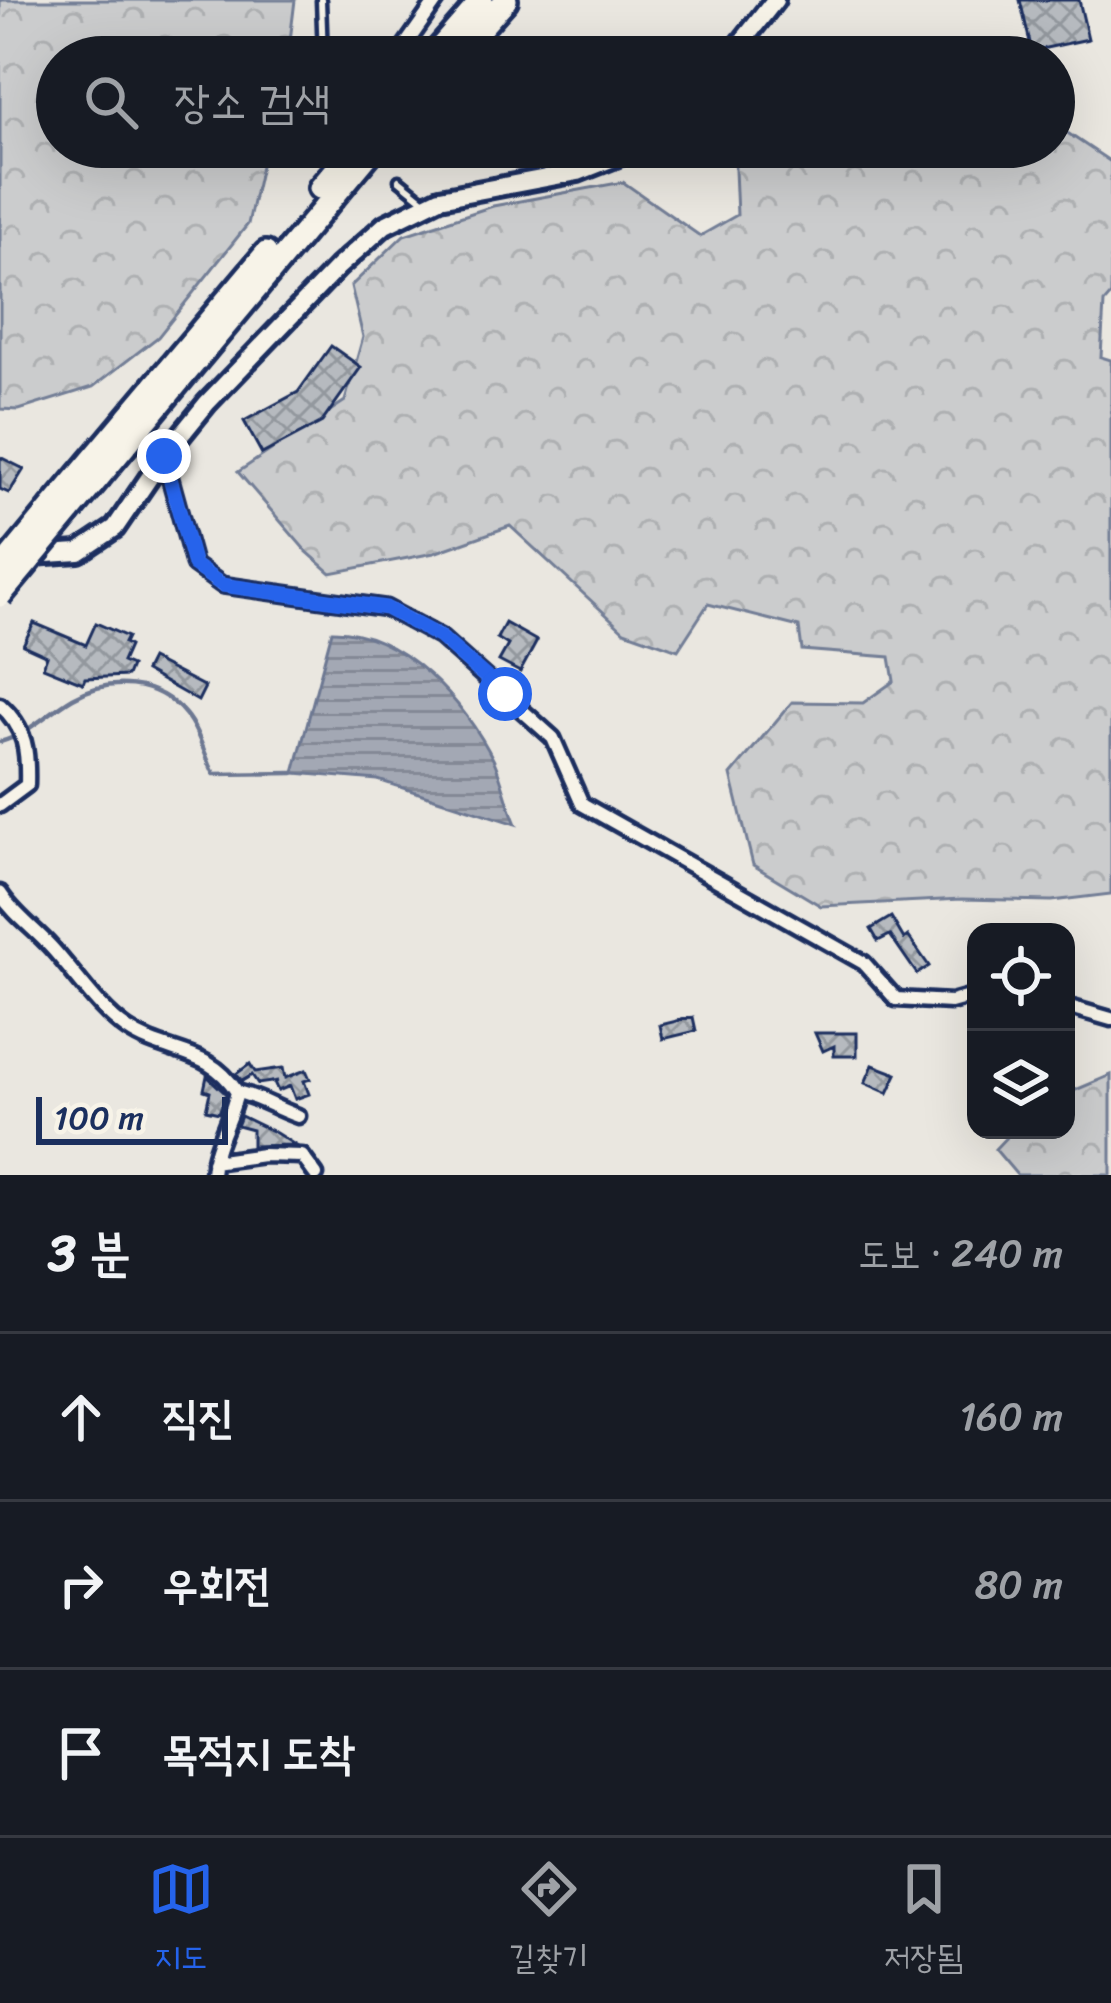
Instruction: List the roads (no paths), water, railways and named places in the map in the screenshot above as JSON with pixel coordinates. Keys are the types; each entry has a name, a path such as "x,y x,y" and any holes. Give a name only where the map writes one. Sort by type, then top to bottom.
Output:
{"highway":[{"path":"450,36 482,0"},
{"path":"474,36 506,0"},
{"path":"0,596 61,510 338,168"},
{"path":"0,570 61,510 357,168"}],"street":[{"path":"412,36 437,0"},
{"path":"747,36 775,0"},
{"path":"0,557 79,552 115,528 207,403 385,225 428,203 588,168"},
{"path":"164,456 194,565 222,585 386,608 422,627 440,637 553,738 582,804 864,963 896,999 951,1002 967,998"},
{"path":"0,705 20,724 27,785 0,805"},
{"path":"0,893 11,911 47,942 125,1029 211,1063 226,1074 236,1092 212,1168"},
{"path":"1075,1009 1111,1019"},
{"path":"236,1092 262,1097 278,1110 298,1116"},
{"path":"212,1168 263,1155 302,1156 316,1175"}],"lane":[{"path":"321,0 322,36"},
{"path":"400,180 428,203"}],"waterway":[{"path":"0,742 87,691 132,685 161,694 185,714 214,774 294,773"}]}
